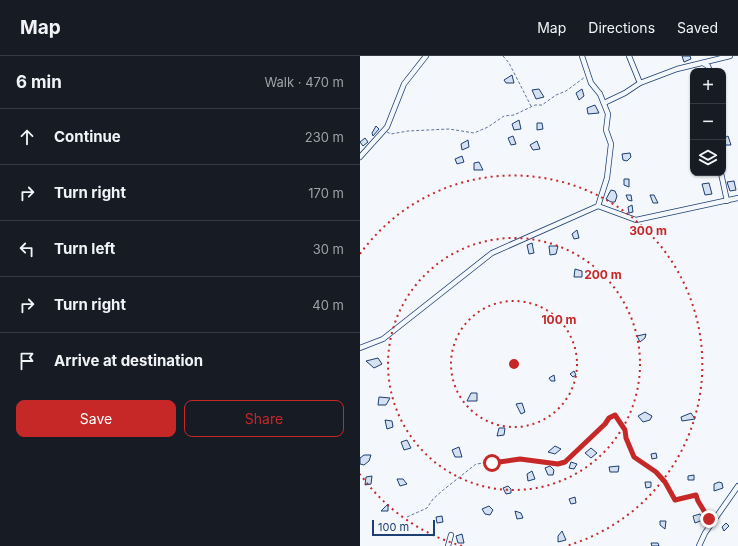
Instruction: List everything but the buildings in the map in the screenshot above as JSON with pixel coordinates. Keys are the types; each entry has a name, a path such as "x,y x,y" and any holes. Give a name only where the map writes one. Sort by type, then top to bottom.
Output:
{"street":[{"path":"360,157 387,127 404,84 426,56"},
{"path":"582,56 591,83 600,94 608,114 606,130 611,144 607,178 598,206"},
{"path":"629,56 640,82"},
{"path":"604,103 625,93 640,82 730,56"},
{"path":"703,63 709,68"},
{"path":"722,176 727,201"},
{"path":"360,348 383,339 492,253 598,206 636,220 738,198"},
{"path":"699,546 705,532 738,486"},
{"path":"448,546 451,535"}],"path":[{"path":"503,56 509,63 531,106"},
{"path":"383,131 391,134 408,131 449,129 474,133 504,116 514,115 531,106 542,105 556,95 566,91 588,73"},
{"path":"407,517 427,508 433,499 476,464 520,459 558,464 565,462 605,424 609,418 615,415 625,430 626,438 634,457 656,472 665,482 675,500 696,495 712,524"}],"route":[{"path":"492,463 520,459 538,460 558,464 565,462 593,436 609,418 615,415 620,420 625,430 626,438 634,457 656,472 665,482 669,492 675,500 696,495 703,511 709,519"}]}
